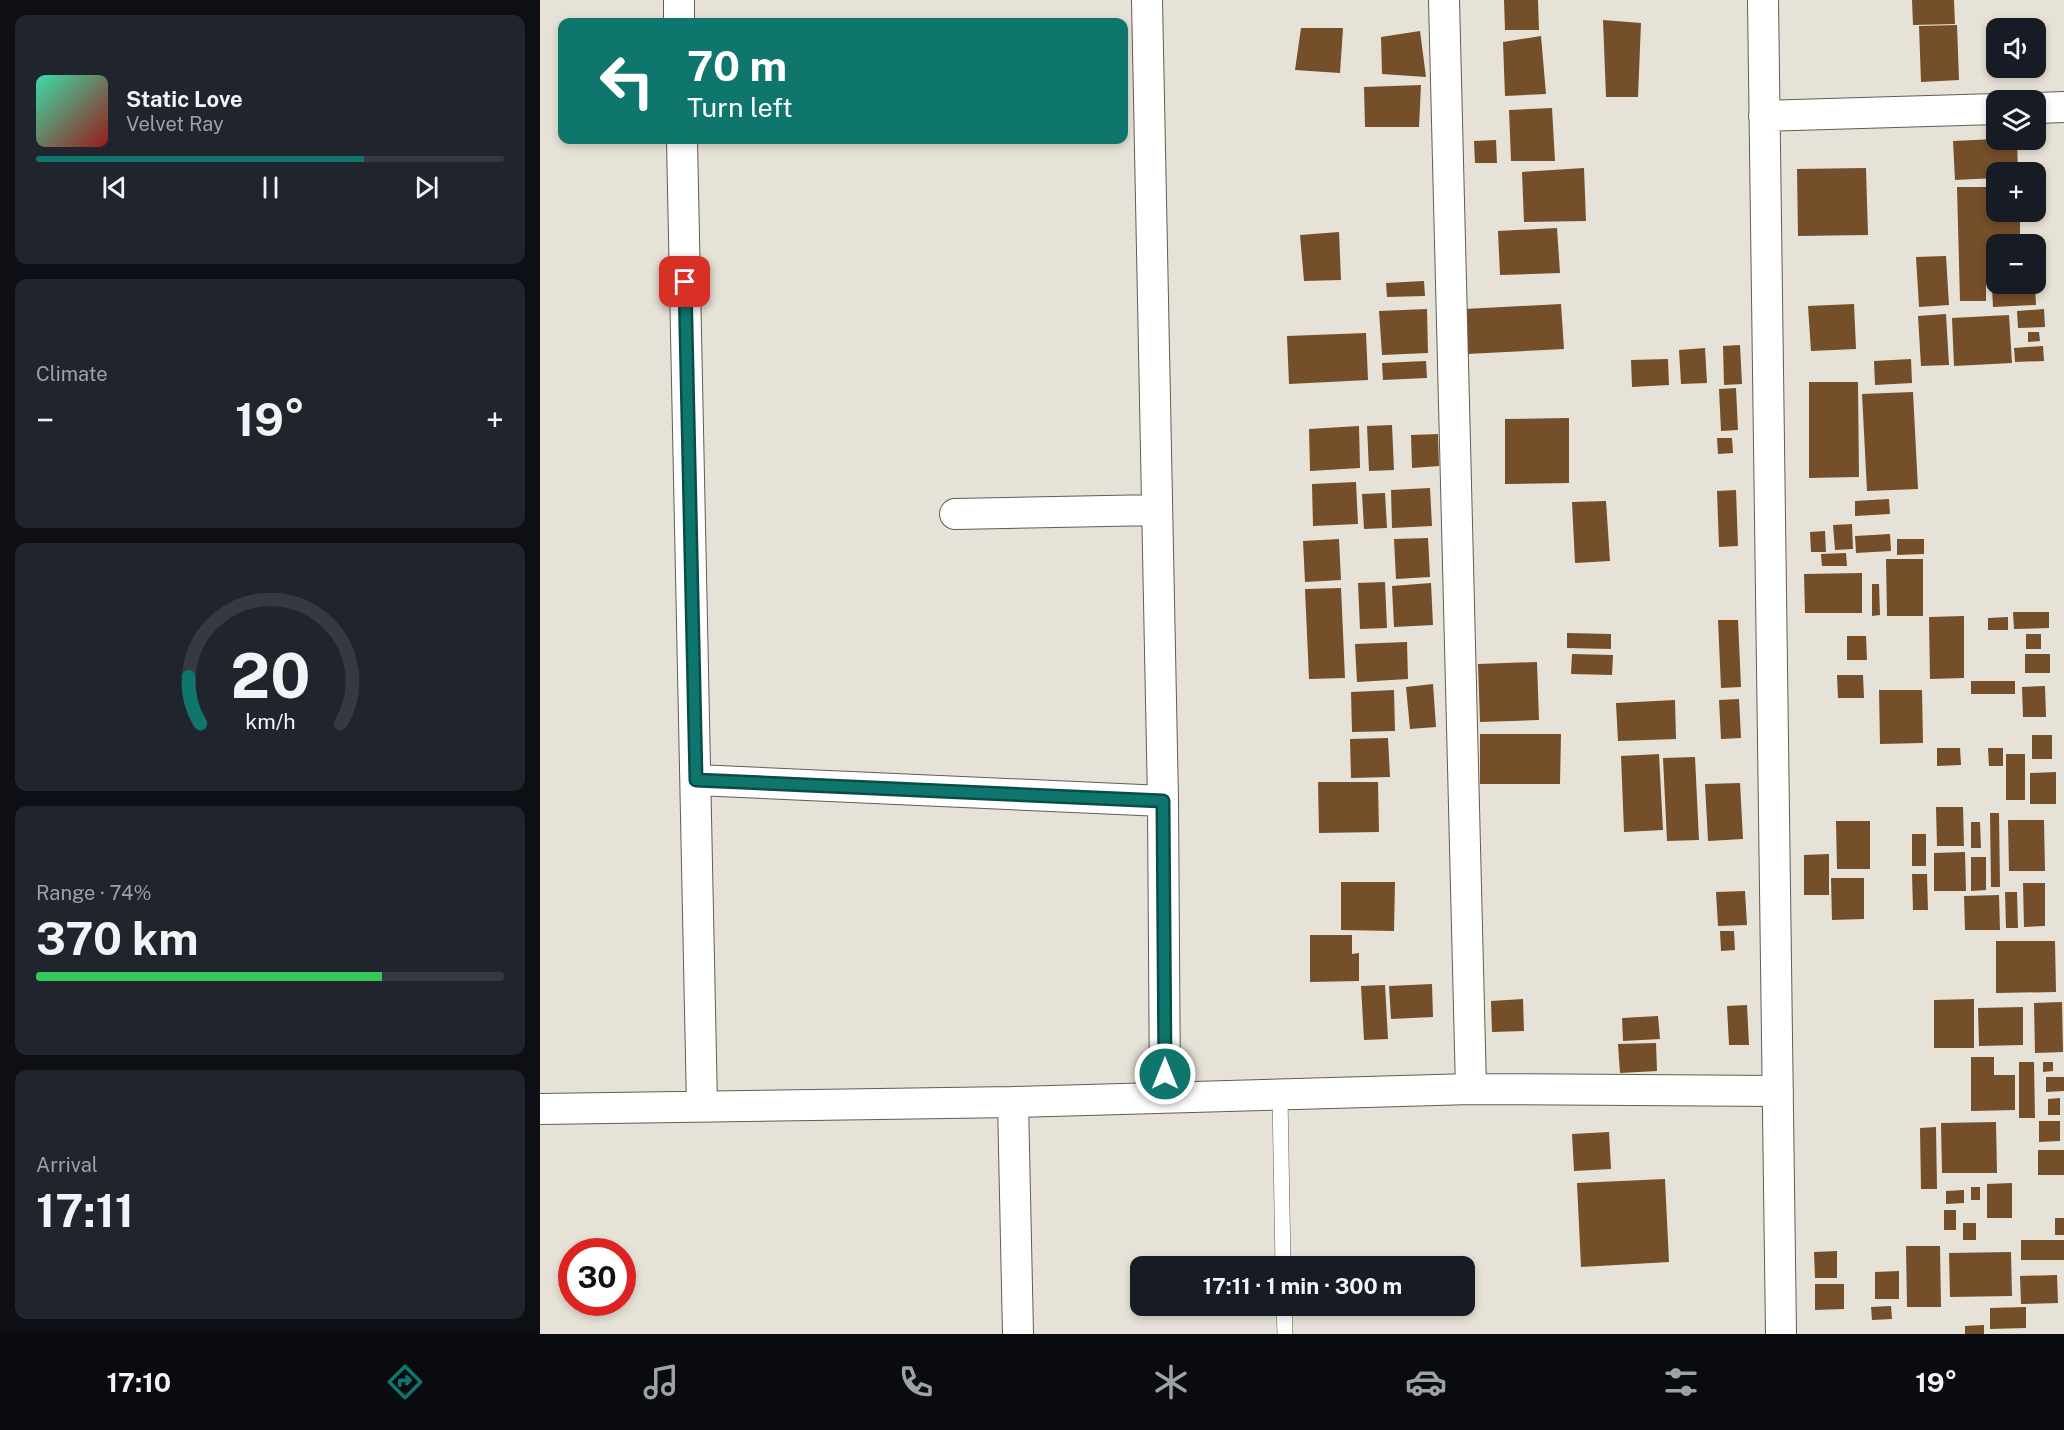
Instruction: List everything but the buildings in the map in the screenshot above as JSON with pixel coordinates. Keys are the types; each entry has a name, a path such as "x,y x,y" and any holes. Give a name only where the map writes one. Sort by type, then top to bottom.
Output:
{"street":[{"path":"679,0 679,18"},
{"path":"1147,0 1136,139 1157,510 1163,801 1165,1097"},
{"path":"1444,0 1471,1089"},
{"path":"1763,0 1781,1334"},
{"path":"2046,108 2064,107"},
{"path":"1764,116 1986,109"},
{"path":"682,144 702,1106"},
{"path":"954,514 1157,510"},
{"path":"696,780 1163,801"},
{"path":"540,1110 1280,1096 1471,1089 1778,1091"},
{"path":"1013,1102 1018,1334"}],"lane":[{"path":"1280,1096 1283,1256"},
{"path":"1284,1316 1284,1334"}],"route":[{"path":"685,282 696,780 1163,801 1165,1074"}]}
